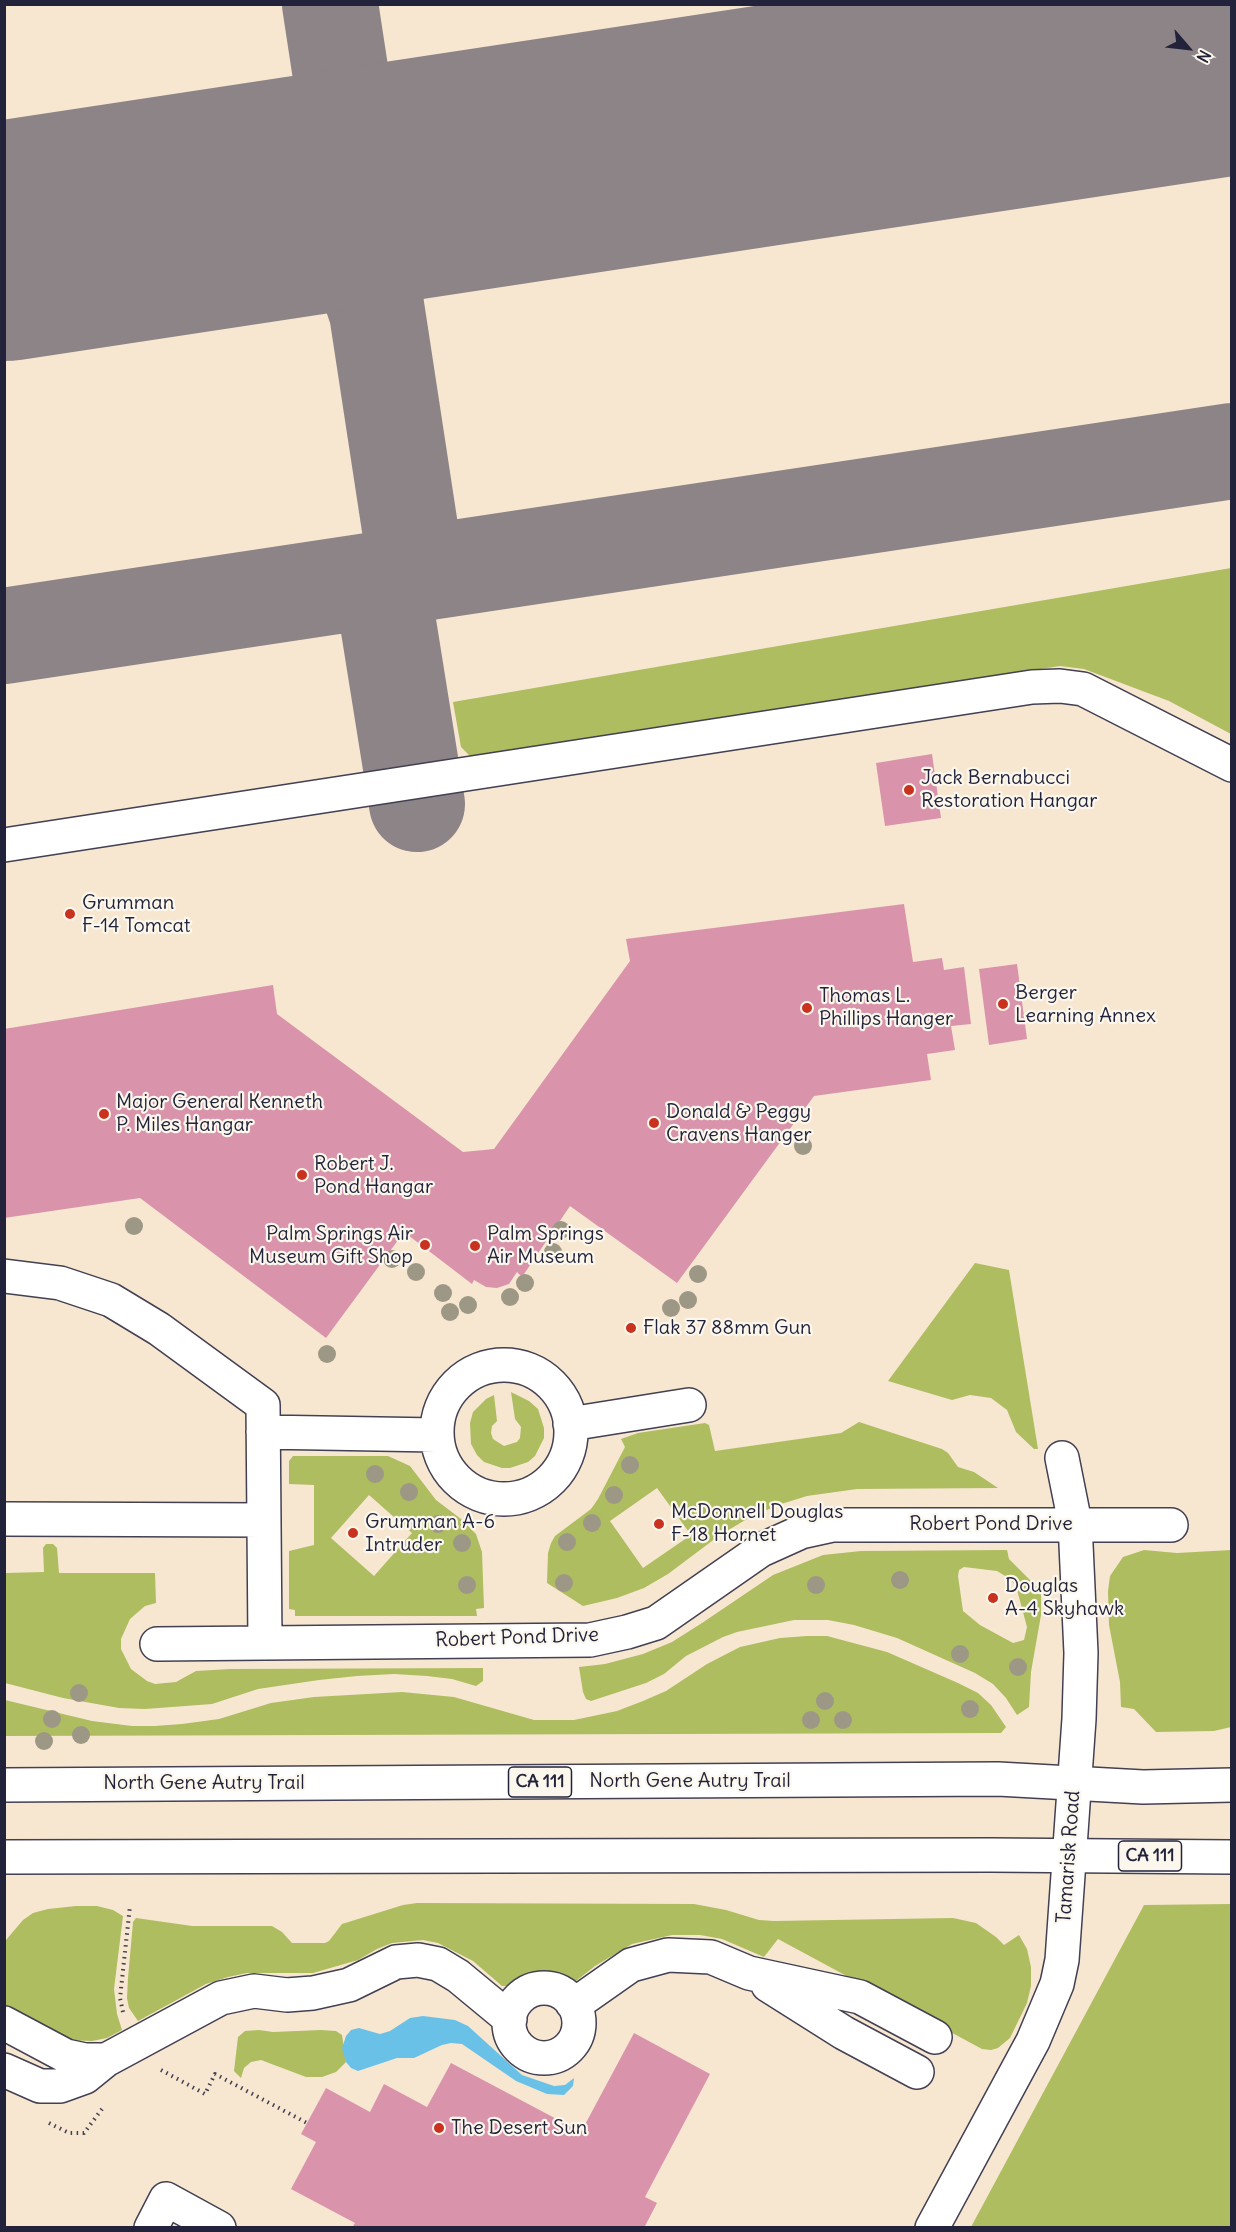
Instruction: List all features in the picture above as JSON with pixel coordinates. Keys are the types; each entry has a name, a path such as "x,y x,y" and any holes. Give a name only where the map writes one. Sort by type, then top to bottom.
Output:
{"main road":[{"path":"4,845 1032,687 1060,686 1083,689 1232,765"},
{"path":"4,1276 60,1283 111,1300 159,1329 263,1405 265,1643"},
{"path":"510,1365 532,1371 551,1384 564,1402 570,1424 570,1446 562,1467 547,1484 528,1495 506,1500 485,1498 466,1489 458,1482 440,1456 436,1435 440,1412 450,1392 467,1376 487,1367 510,1365"},
{"path":"570,1424 689,1405"},
{"path":"262,1432 436,1435"},
{"name":"Tamarisk Road","path":"932,2228 1033,2041 1057,1984 1062,1960 1075,1783 1081,1653 1075,1523 1062,1458"},
{"path":"4,1520 263,1520"},
{"name":"Robert Pond Drive","path":"157,1644 590,1640 656,1623 761,1550 801,1532 833,1525 1075,1523 1171,1525"},
{"name":"North Gene Autry Trail","path":"4,1785 986,1779 1143,1787 1232,1785"},
{"name":"CA 111","path":"4,1857 1069,1855 1232,1857"},
{"path":"573,2003 584,1998 631,1965 668,1955 711,1956 749,1972 844,2033 917,2072"},
{"path":"4,2070 40,2086 60,2086 85,2077 106,2060 221,1998 254,1991 287,1995 313,1993 349,1985 396,1962 418,1960 438,1964 458,1976 510,2019"},
{"path":"749,1972 860,1997 935,2037"},
{"path":"542,1988 554,1989 573,2003 579,2024 577,2035 571,2045 553,2057 542,2058 531,2055 514,2041 510,2030 513,2007 530,1991 542,1988"},
{"path":"4,2023 66,2056 86,2061 106,2060"},
{"path":"151,2228 166,2199 219,2227"}],"path":[{"path":"126,2019 120,1998 130,1906"},
{"path":"155,2067 205,2094 215,2074 307,2123"}],"green space":[{"path":"1231,568 1231,734 1169,701 1084,669 1060,666 471,757 461,747 453,702"},
{"path":"975,1263 1009,1270 1038,1449 1034,1449 1016,1432 1007,1410 991,1398 970,1395 952,1400 888,1381"},
{"path":"511,1392 529,1401 538,1409 544,1428 544,1438 535,1456 528,1462 502,1468 484,1462 477,1455 471,1444 470,1423 473,1412 486,1399 494,1395 497,1421 492,1426 493,1439 504,1446 517,1442 520,1438 521,1427 515,1419"},
{"path":"859,1422 942,1449 948,1453 958,1467 974,1472 998,1488 857,1489 807,1496 778,1505 747,1519 720,1535 668,1574 644,1588 617,1598 583,1606 547,1583 548,1553 551,1543 555,1536 591,1509 598,1499 625,1447 621,1439 638,1433 705,1423 709,1425 715,1451 841,1433","holes":["657,1488 691,1535 643,1568 610,1521"]},
{"path":"293,1456 388,1456 410,1466 436,1500 476,1534 482,1552 484,1608 476,1609 477,1616 295,1616 295,1610 289,1609 289,1551 314,1545 314,1485 289,1484 289,1461","holes":["369,1495 412,1533 374,1576 331,1538"]},
{"path":"46,1544 53,1544 57,1548 59,1573 155,1573 156,1603 145,1606 130,1619 121,1639 121,1649 131,1669 155,1684 176,1682 196,1671 230,1669 483,1668 483,1681 476,1686 452,1679 427,1676 394,1674 357,1676 258,1689 212,1704 145,1709 119,1708 63,1698 5,1683 5,1573 44,1572 43,1548"},
{"path":"1007,1550 1009,1559 1041,1591 1041,1615 1031,1672 1029,1707 1017,1715 993,1684 975,1673 897,1638 828,1620 794,1620 737,1632 686,1656 664,1674 646,1683 591,1701 586,1699 579,1667 605,1664 643,1654 672,1642 773,1575 823,1555 861,1551","holes":["964,1567 997,1571 1016,1586 1027,1627 1024,1640 1013,1643 980,1625 963,1611 959,1570"]},
{"path":"1144,1550 1177,1553 1231,1550 1231,1727 1214,1731 1156,1732 1134,1709 1121,1707 1120,1682 1109,1625 1110,1576 1123,1557"},
{"path":"827,1636 887,1652 958,1683 978,1693 991,1705 1006,1727 1001,1733 5,1736 5,1700 92,1721 132,1726 155,1726 219,1719 271,1703 314,1697 402,1692 454,1697 534,1720 574,1720 617,1711 666,1691 707,1664 740,1647 780,1638"},
{"path":"417,1903 694,1904 726,1910 759,1920 774,1921 953,1918 976,1923 1004,1945 1019,1935 1027,1949 1031,1967 1031,1986 1027,2003 1010,2038 998,2048 991,2050 982,2049 778,1939 764,1957 722,1939 700,1935 672,1935 632,1944 595,1966 576,1981 547,1974 533,1976 511,1986 502,1986 473,1961 438,1943 423,1940 392,1943 358,1960 313,1973 247,1973 228,1977 206,1984 138,2021 129,2008 128,1978 133,1922 136,1918 192,1926 272,1926 282,1932 292,1943 325,1943 342,1924 403,1905"},
{"path":"1231,1904 1231,2227 971,2227 1144,1905"},
{"path":"76,1906 97,1906 113,1910 123,1916 114,1989 117,2014 122,2030 107,2038 92,2041 64,2040 5,2011 4,1940 33,1913"},
{"path":"245,2031 273,2032 336,2031 342,2035 346,2062 336,2072 322,2077 306,2077 261,2060 251,2062 244,2068 241,2078 234,2071 238,2037"}],"water":[{"path":"423,2016 455,2020 468,2026 522,2075 554,2086 565,2085 574,2078 573,2086 564,2095 547,2094 516,2081 462,2044 442,2045 414,2058 397,2058 358,2071 346,2062 342,2048 351,2030 359,2028 380,2034 390,2031 410,2018"}],"building":[{"name":"Jack Bernabucci Restoration Hangar","path":"932,754 941,818 885,826 876,763"},
{"path":"904,904 913,962 942,958 944,970 964,967 971,1024 951,1026 955,1050 927,1054 931,1080 814,1096 677,1283 570,1206 522,1277 517,1272 509,1284 497,1288 486,1287 474,1280 472,1284 404,1232 326,1338 140,1198 4,1218 4,1029 273,985 277,1014 463,1152 494,1149 630,961 626,939"},
{"name":"Berger Learning Annex","path":"1017,964 1027,1039 989,1045 979,969"},
{"name":"The Desert Sun","path":"634,2033 710,2074 645,2197 657,2203 644,2228 352,2228 355,2223 291,2189 316,2142 301,2134 326,2088 370,2112 384,2084 427,2107 451,2063 581,2132"}],"taxiway":[{"path":"330,4 417,574"},
{"path":"375,306 376,281 381,258 390,236 403,216 441,187 485,168"},
{"path":"233,206 278,212 300,218 320,229 339,243 355,261 367,282 375,306"},
{"path":"4,636 1232,451"},
{"path":"381,579 417,804"}],"runway":[{"path":"4,241 1232,55"}],"place":[{"name":"Jack Bernabucci Restoration Hangar","path":"909,790"},
{"name":"Grumman F-14 Tomcat","path":"70,914"},
{"name":"Berger Learning Annex","path":"1003,1004"},
{"name":"Thomas L. Phillips Hanger","path":"807,1008"},
{"name":"Major General Kenneth P. Miles Hangar","path":"104,1114"},
{"name":"Donald & Peggy Cravens Hanger","path":"654,1123"},
{"name":"Robert J. Pond Hangar","path":"302,1175"},
{"name":"Palm Springs Air Museum Gift Shop","path":"425,1245"},
{"name":"Palm Springs Air Museum","path":"475,1246"},
{"name":"Flak 37 88mm Gun","path":"631,1328"},
{"name":"McDonnell Douglas F-18 Hornet","path":"659,1524"},
{"name":"Grumman A-6 Intruder","path":"353,1533"},
{"name":"Douglas A-4 Skyhawk","path":"993,1598"},
{"name":"The Desert Sun","path":"439,2128"}]}
